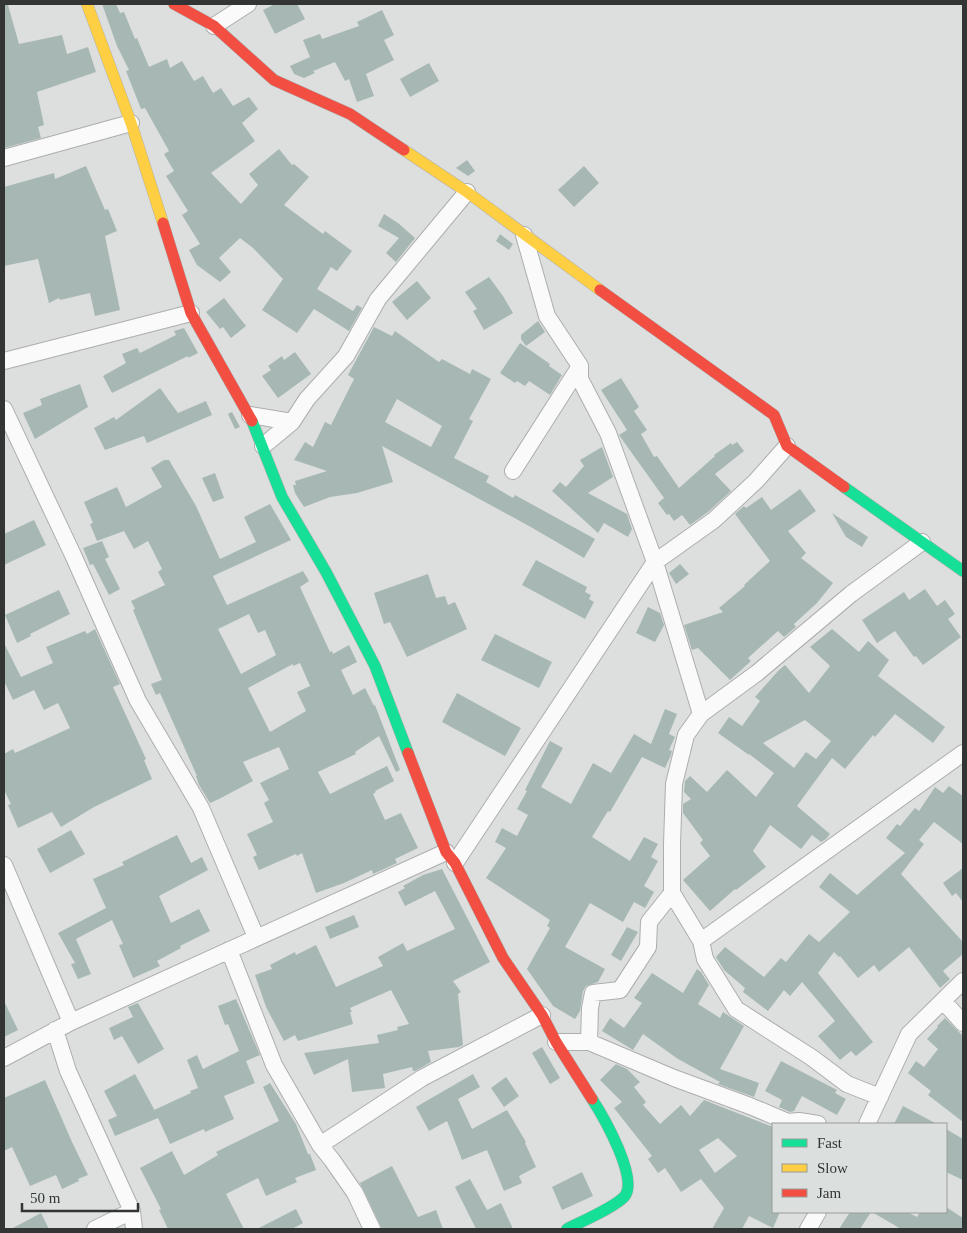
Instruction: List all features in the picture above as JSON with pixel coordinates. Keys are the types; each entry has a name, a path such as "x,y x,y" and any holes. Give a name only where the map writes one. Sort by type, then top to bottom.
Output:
{"street":[{"path":"87,4 131,123 191,313 250,415 264,446 282,496 326,572 375,666 451,858 503,958 542,1015 556,1042 609,1126 622,1158 629,1185 625,1196 614,1204 567,1229"},
{"path":"174,4 214,26 274,80 350,114 468,192 524,235 774,415 787,446 963,571"},
{"path":"214,26 248,4"},
{"path":"4,158 131,123"},
{"path":"264,446 292,422 307,399 346,356 378,299 468,192"},
{"path":"524,235 547,316 580,366 580,379 608,433 655,562 701,714"},
{"path":"4,362 191,313"},
{"path":"513,471 580,366"},
{"path":"4,409 73,555 138,701 201,808 256,937"},
{"path":"250,415 292,422"},
{"path":"4,1058 71,1022 256,937 451,858 655,562 714,520 756,481 787,446"},
{"path":"880,1096 847,1084 812,1057 736,1008 705,959 702,942 672,893 674,784 686,735 701,714 757,673 851,594 922,542"},
{"path":"702,942 963,753"},
{"path":"4,865 71,1022"},
{"path":"589,1042 590,1008 593,994 620,990 648,947 649,922 672,893"},
{"path":"229,950 274,1065 320,1145 355,1193 372,1229"},
{"path":"867,1123 909,1034 963,981"},
{"path":"943,1001 963,1023"},
{"path":"320,1145 422,1078 542,1015"},
{"path":"55,1030 68,1071 132,1211 134,1229"},
{"path":"556,1042 589,1042 674,1078 788,1122 812,1123"},
{"path":"95,1229 132,1211"},
{"path":"808,1229 817,1213"}],"building":[{"path":"102,4 116,4 120,13 124,12 149,67 167,59 170,68 182,61 194,81 203,76 213,93 221,88 233,106 249,97 258,109 242,123 255,141 211,173 241,204 258,185 249,174 279,149 292,165 294,164 309,177 284,205 323,234 325,231 352,251 337,271 331,267 317,289 353,311 357,305 362,308 349,331 314,309 297,333 262,310 283,279 253,248 240,238 219,258 231,272 220,282 197,265 189,250 200,244 182,215 188,211 166,176 174,171 164,154 169,151 145,108 141,109 126,71 129,70 117,46"},
{"path":"275,4 297,4 305,19 275,34 263,10"},
{"path":"4,5 8,5 19,44 62,35 67,54 88,47 96,72 37,92 44,125 38,127 41,138 4,148"},
{"path":"382,10 394,35 384,40 394,60 366,74 374,96 357,102 349,79 345,81 335,62 313,71 315,73 304,78 294,74 290,66 310,57 303,40 320,34 322,39 359,26 357,22"},
{"path":"429,63 439,81 410,97 400,79"},
{"path":"467,160 475,171 468,176 456,168"},
{"path":"86,166 105,210 108,209 117,231 105,236 120,310 95,316 90,293 60,300 59,298 49,303 38,259 4,266 4,187 54,173 55,179"},
{"path":"584,166 599,183 574,207 558,190"},
{"path":"384,214 415,238 396,262 386,253 399,238 378,226"},
{"path":"500,234 513,244 509,250 496,241"},
{"path":"489,277 513,313 484,330 473,311 477,309 465,292"},
{"path":"417,281 431,298 407,320 392,302"},
{"path":"224,298 246,326 231,338 223,327 220,329 206,312"},
{"path":"538,321 545,332 526,346 521,339 521,335"},
{"path":"374,327 392,336 395,331 439,362 442,359 470,374 472,369 491,379 469,419 473,421 454,458 489,476 486,482 513,498 515,495 595,539 584,558 382,446 393,482 357,493 330,497 304,507 295,493 293,485 296,485 295,481 327,471 294,460 305,442 313,447 325,422 331,425 354,379 348,375","holes":["397,399 442,426 431,447 385,422"]},
{"path":"184,328 198,353 112,393 103,376 126,363 122,354 137,348 140,353 176,335 174,331"},
{"path":"520,343 562,375 550,395 529,381 525,386 517,381 515,383 500,373"},
{"path":"295,352 311,374 278,398 262,376 271,370 268,366 282,356 284,360"},
{"path":"621,378 639,407 634,411 647,430 641,434 654,457 657,456 679,488 714,455 731,443 732,445 737,442 744,451 715,474 731,491 690,525 682,515 674,521 669,514 667,515 658,503 664,498 619,435 627,430 601,390"},
{"path":"80,384 88,407 35,439 23,413 42,405 40,399"},
{"path":"160,388 178,413 206,401 212,415 147,443 144,436 105,450 94,428 114,417 116,420"},
{"path":"232,412 240,427 235,429 228,414"},
{"path":"602,447 613,477 588,493 627,514 632,529 628,537 604,523 598,533 552,491 560,482 566,487 584,466 580,460"},
{"path":"164,460 169,460 196,506 220,559 256,542 244,517 270,504 291,540 213,576 227,605 303,571 309,581 300,587 330,652 332,651 333,654 349,645 357,662 341,670 353,695 365,688 375,705 400,770 396,772 379,736 355,752 356,754 318,772 330,794 387,766 394,781 373,794 385,820 401,813 418,848 395,859 397,863 373,874 372,870 316,893 302,853 259,870 253,857 257,855 247,834 273,822 264,803 269,800 260,783 289,769 279,747 243,762 253,781 210,803 199,785 197,776 160,693 156,695 151,684 162,680 131,601 165,585 158,572 162,569 148,541 134,549 124,531 97,541 90,524 93,523 84,502 117,487 126,507 162,487 151,468","holes":["249,614 258,633 265,630 276,655 241,674 218,629","300,663 310,686 297,692 306,711 270,732 248,688 293,664 293,666"]},
{"path":"215,473 224,498 213,502 202,478"},
{"path":"800,489 816,511 788,531 806,553 801,558 833,583 817,603 794,624 796,627 784,637 778,631 748,658 751,661 730,680 698,648 692,650 684,625 723,612 719,608 770,561 735,514 744,506 746,508 762,497 771,510"},
{"path":"832,513 868,537 862,547 846,537"},
{"path":"34,520 46,545 4,565 4,534"},
{"path":"102,541 109,557 105,559 120,589 109,595 93,564 90,565 83,548"},
{"path":"536,560 587,587 585,592 591,595 589,599 594,602 585,619 522,585"},
{"path":"680,564 689,574 676,584 669,573"},
{"path":"428,574 436,598 445,596 448,605 455,602 467,629 407,657 390,622 384,624 374,593"},
{"path":"925,589 937,606 945,600 955,614 948,619 961,637 923,665 916,656 914,657 895,631 877,643 862,620 904,592 909,600"},
{"path":"59,590 70,614 30,634 31,636 17,643 5,615"},
{"path":"648,607 660,613 664,625 655,642 636,633"},
{"path":"95,629 120,684 113,687 146,759 144,760 152,779 94,807 61,827 52,812 18,828 8,805 11,804 4,790 4,754 13,749 15,753 70,728 58,703 44,710 34,690 13,700 4,681 4,643 21,677 53,663 46,647 85,631 87,634"},
{"path":"832,629 859,652 868,641 889,660 878,676 945,727 933,743 895,714 875,737 873,735 845,769 832,758 797,806 830,834 821,842 812,835 801,849 770,825 753,851 766,867 735,889 710,911 683,880 710,856 700,843 703,840 683,813 683,804 691,799 684,792 685,781 690,776 707,792 727,770 756,797 774,773 718,733 729,717 742,726 760,701 755,697 785,665 809,693 830,666 810,647","holes":["805,720 831,741 816,759 806,752 794,768 763,743"]},
{"path":"495,634 552,662 539,688 481,660"},
{"path":"457,693 521,728 505,756 442,722"},
{"path":"665,709 677,714 669,734 675,737 669,750 672,751 671,755 665,768 642,757 610,812 608,811 592,837 630,861 644,837 658,844 651,857 658,861 644,886 654,892 645,908 634,902 623,922 590,903 565,947 605,969 598,982 586,986 583,991 580,1011 575,1019 553,1006 527,969 550,928 547,926 550,920 486,878 506,848 495,842 502,828 517,836 528,815 517,809 550,741 563,748 541,787 571,804 593,763 611,773 634,734 651,744"},
{"path":"949,786 963,796 963,844 934,822 919,840 924,844 901,874 963,942 963,954 943,971 950,979 940,988 909,947 879,972 874,965 858,978 840,956 834,952 818,973 873,1042 856,1056 851,1051 840,1060 818,1036 835,1021 802,982 790,996 784,990 768,1011 743,992 745,988 724,970 716,957 725,947 764,977 781,958 786,962 809,934 819,942 850,912 819,887 830,873 857,895 905,853 886,838 897,824 900,826 915,808 919,811 935,787 943,793"},
{"path":"71,830 85,854 50,873 37,849"},
{"path":"177,835 191,863 202,857 208,870 159,896 171,923 199,909 210,931 180,946 181,948 157,961 160,966 133,978 119,945 123,944 112,920 76,939 91,974 78,979 71,964 75,963 58,933 106,908 93,879 124,865 122,862"},
{"path":"963,868 963,902 956,893 952,896 943,883"},
{"path":"442,869 490,962 453,981 461,992 458,994 463,1045 428,1051 431,1062 415,1071 413,1071 412,1067 383,1074 385,1088 352,1092 348,1059 314,1075 304,1053 379,1043 377,1035 398,1030 397,1027 409,1024 391,990 350,1008 353,1024 298,1041 295,1035 284,1041 266,1007 255,975 272,969 270,965 295,952 296,955 316,945 336,987 383,966 378,957 403,943 407,951 455,929 435,891 405,906 398,892 405,888 403,886 423,875"},
{"path":"354,915 359,927 330,939 325,927"},
{"path":"627,927 638,932 621,961 611,955"},
{"path":"697,969 709,985 698,1004 720,1018 723,1012 744,1026 720,1069 759,1083 754,1097 718,1084 720,1082 678,1059 643,1034 633,1050 602,1031 610,1018 624,1028 642,1003 634,998 652,973 683,993"},
{"path":"236,999 260,1055 246,1061 255,1083 224,1096 234,1119 205,1132 204,1129 170,1144 158,1118 115,1136 108,1120 117,1116 104,1091 135,1074 154,1110 198,1088 187,1060 197,1055 203,1069 239,1051 228,1024 225,1025 218,1006"},
{"path":"4,1001 18,1030 4,1037"},
{"path":"138,1003 164,1049 138,1064 122,1036 114,1040 109,1028 133,1017 128,1007"},
{"path":"945,1018 963,1036 963,1122 928,1095 931,1091 908,1073 916,1061 924,1067 938,1049 927,1039"},
{"path":"542,1047 560,1078 550,1084 532,1053"},
{"path":"781,1061 837,1090 835,1093 846,1099 837,1115 802,1096 794,1111 790,1112 779,1107 782,1100 765,1091"},
{"path":"616,1064 627,1069 640,1082 634,1087 646,1102 643,1105 660,1124 681,1105 690,1116 704,1100 772,1127 772,1213 780,1213 773,1228 749,1216 742,1229 712,1229 724,1208 701,1179 681,1192 665,1168 658,1173 648,1159 652,1156 614,1108 622,1102 600,1080","holes":["718,1138 737,1156 715,1173 699,1150"]},
{"path":"473,1074 480,1087 458,1099 472,1129 507,1110 526,1142 536,1167 519,1176 522,1183 504,1191 487,1150 462,1160 447,1121 429,1131 416,1107"},
{"path":"506,1077 519,1096 504,1107 491,1088"},
{"path":"45,1080 88,1175 62,1189 56,1175 30,1186 12,1147 4,1151 4,1098"},
{"path":"270,1083 296,1124 316,1170 295,1178 297,1182 266,1196 258,1178 226,1194 244,1229 168,1229 159,1210 161,1209 140,1168 172,1151 184,1175 218,1155 216,1152 279,1121 263,1087"},
{"path":"903,1106 935,1123 894,1123"},
{"path":"947,1130 963,1139 963,1180 947,1172"},
{"path":"392,1166 418,1217 436,1210 443,1229 382,1229 360,1183"},
{"path":"582,1172 593,1196 562,1210 552,1187"},
{"path":"470,1179 487,1210 501,1203 513,1229 476,1229 455,1187"},
{"path":"947,1208 963,1218 963,1229 901,1229 874,1213 909,1213 917,1217 919,1213 947,1213"},
{"path":"296,1209 303,1223 292,1229 257,1229"},
{"path":"41,1213 49,1229 11,1229"},
{"path":"849,1213 870,1213 860,1229 839,1229"}],"traffic: fast":[{"path":"252,421 282,497 326,572 375,666 408,753"},
{"path":"844,487 963,571"},
{"path":"567,1229 612,1206 624,1197 628,1189 624,1163 611,1133 592,1099"}],"traffic: slow":[{"path":"87,4 131,123 163,223"},
{"path":"404,150 467,192 600,290"}],"traffic: jam":[{"path":"174,4 214,26 274,80 350,114 404,150"},
{"path":"163,223 191,313 252,421"},
{"path":"600,290 774,415 787,446 844,487"},
{"path":"408,753 446,852 455,863 503,958 542,1015 556,1042 592,1099"}]}
